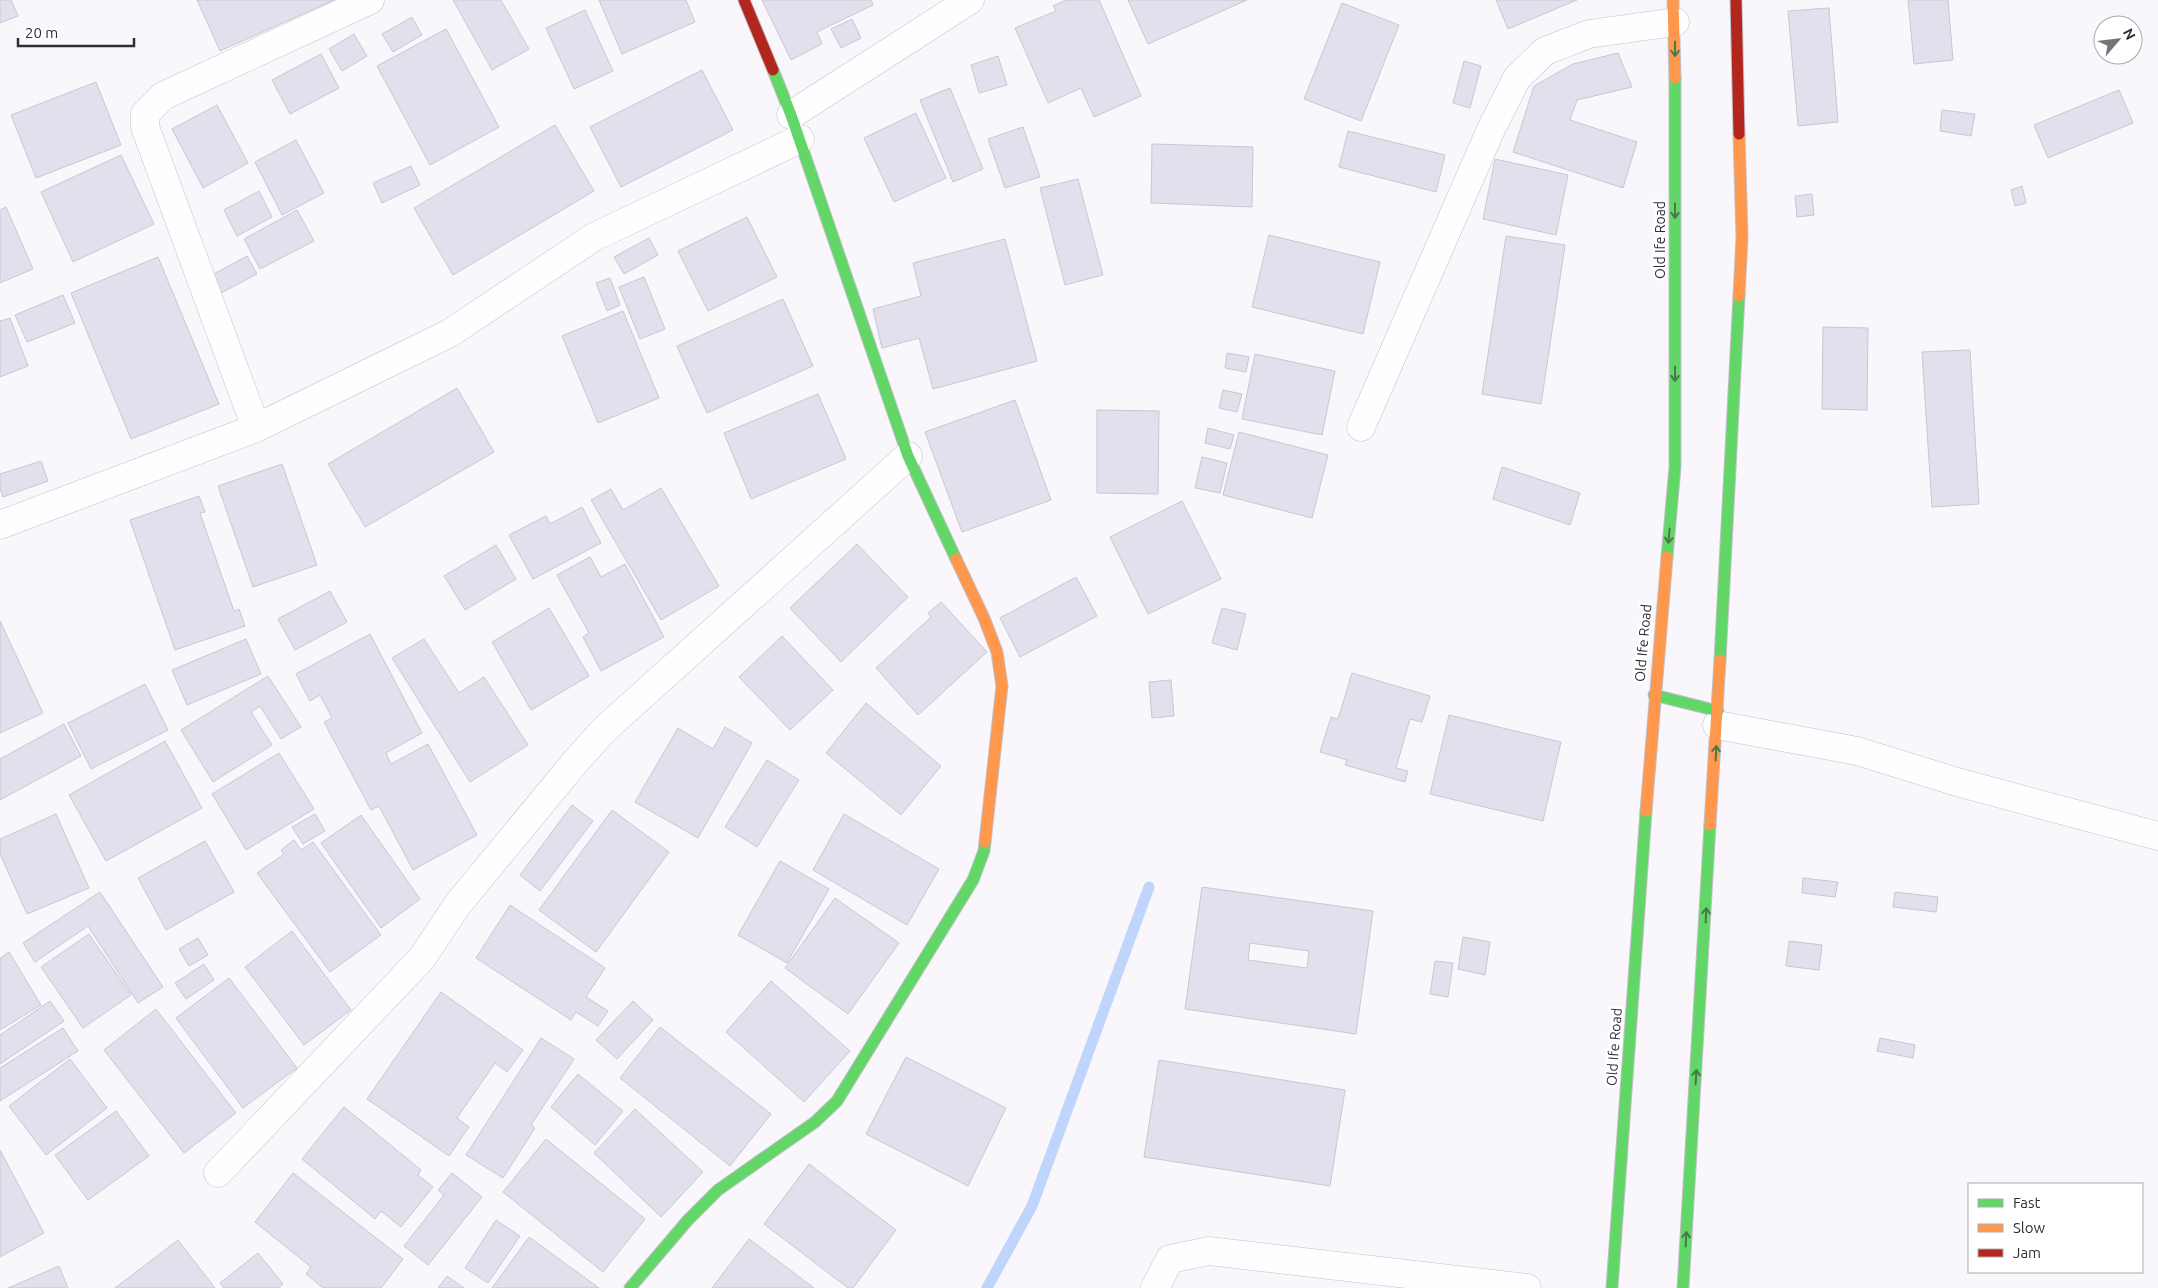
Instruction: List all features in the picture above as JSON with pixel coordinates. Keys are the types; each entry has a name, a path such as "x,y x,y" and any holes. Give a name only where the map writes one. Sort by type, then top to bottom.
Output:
{"main road":[{"path":"630,1288 688,1220 718,1190 815,1122 837,1101 973,880 984,851 1002,686 997,652 984,618 908,456 795,127 744,0"},
{"path":"1683,1288 1718,718 1742,237 1736,0"},
{"name":"Old Ife Road","path":"1612,1288 1654,695 1675,467 1674,11"},
{"path":"1654,695 1718,718"}],"street":[{"path":"256,428 144,127 145,114 163,96 370,0"},
{"path":"0,525 256,428 450,333 594,237 795,127 970,0"},
{"path":"1361,427 1492,127 1517,78 1545,51 1589,34 1674,11"},
{"path":"218,1173 422,958 458,904 605,729 908,456"},
{"path":"1718,718 1857,751 1957,782 2158,836"},
{"path":"1155,1288 1170,1259 1210,1250 1527,1288"}],"building":[{"path":"0,0 11,0 18,16 0,23"},
{"path":"197,0 334,0 220,51"},
{"path":"453,0 501,0 529,49 492,70"},
{"path":"599,0 686,0 695,22 622,54"},
{"path":"762,0 871,0 873,5 817,32 822,44 791,60"},
{"path":"1066,0 1099,0 1141,96 1094,117 1081,88 1048,103 1015,28 1056,11 1053,6"},
{"path":"1128,0 1247,0 1148,44"},
{"path":"1496,0 1577,0 1508,29"},
{"path":"1908,0 1948,0 1953,60 1914,64"},
{"path":"1342,3 1399,25 1361,121 1304,99"},
{"path":"1829,8 1838,122 1798,126 1788,11"},
{"path":"585,10 613,71 574,89 546,28"},
{"path":"412,17 422,35 393,52 382,34"},
{"path":"852,19 861,38 841,48 831,29"},
{"path":"446,29 499,127 430,165 377,66"},
{"path":"354,34 367,56 342,71 329,49"},
{"path":"1618,53 1632,87 1577,100 1570,120 1637,142 1623,188 1513,152 1534,86 1573,64"},
{"path":"321,54 339,88 290,114 272,80"},
{"path":"998,56 1007,85 979,93 971,65"},
{"path":"1464,61 1481,66 1470,108 1453,103"},
{"path":"702,70 733,130 621,187 590,127"},
{"path":"96,82 121,145 36,178 11,115"},
{"path":"950,88 983,169 953,182 920,100"},
{"path":"2119,90 2133,123 2048,158 2034,125"},
{"path":"217,105 248,163 203,188 172,129"},
{"path":"1942,110 1975,114 1971,136 1940,131"},
{"path":"916,113 946,178 894,202 864,138"},
{"path":"555,125 594,191 453,275 414,208"},
{"path":"1023,127 1040,177 1005,188 988,139"},
{"path":"1348,131 1445,155 1436,192 1339,167"},
{"path":"296,140 324,193 282,215 255,162"},
{"path":"1152,144 1253,147 1252,207 1151,203"},
{"path":"121,155 154,224 73,262 41,192"},
{"path":"1495,159 1568,175 1556,235 1483,219"},
{"path":"411,166 420,185 382,203 373,183"},
{"path":"1078,179 1103,275 1065,285 1040,188"},
{"path":"2022,186 2026,203 2015,206 2011,190"},
{"path":"259,191 272,217 237,236 224,210"},
{"path":"1812,194 1814,215 1797,217 1795,196"},
{"path":"6,207 33,269 0,283 0,210"},
{"path":"297,210 314,241 260,269 244,239"},
{"path":"747,217 777,277 708,311 678,251"},
{"path":"1269,235 1380,262 1363,334 1252,307"},
{"path":"1506,236 1565,245 1541,404 1482,394"},
{"path":"649,238 658,255 624,274 614,257"},
{"path":"1005,239 1037,361 933,389 919,338 882,348 873,309 921,296 913,263"},
{"path":"247,256 257,274 221,293 212,275"},
{"path":"158,257 219,404 131,439 71,293"},
{"path":"644,277 665,329 640,339 619,287"},
{"path":"610,278 620,305 607,311 596,283"},
{"path":"63,295 75,323 27,342 15,315"},
{"path":"783,299 813,366 707,413 677,346"},
{"path":"623,311 659,398 598,423 562,336"},
{"path":"10,318 28,366 0,377 0,321"},
{"path":"1823,327 1868,328 1867,410 1822,409"},
{"path":"1970,350 1979,504 1932,507 1922,352"},
{"path":"1227,353 1249,357 1246,372 1225,368"},
{"path":"1255,354 1335,371 1322,435 1242,419"},
{"path":"457,388 494,452 365,527 328,464"},
{"path":"1223,390 1242,394 1237,412 1219,408"},
{"path":"818,394 846,459 751,499 724,433"},
{"path":"1015,400 1051,500 962,532 925,432"},
{"path":"1097,410 1159,411 1158,494 1097,493"},
{"path":"1208,428 1234,435 1230,449 1205,443"},
{"path":"1239,432 1328,455 1312,518 1223,495"},
{"path":"1202,457 1227,463 1220,493 1195,488"},
{"path":"41,461 48,481 3,497 0,488 0,474"},
{"path":"282,464 317,565 253,587 218,486"},
{"path":"1502,467 1580,493 1570,525 1493,499"},
{"path":"661,488 719,586 661,620 591,500 611,489 623,510"},
{"path":"199,496 205,512 200,513 234,611 239,609 245,626 175,650 130,520"},
{"path":"1182,501 1221,579 1148,614 1110,537"},
{"path":"582,507 601,543 533,579 509,535 546,516 550,524"},
{"path":"857,544 908,597 841,662 790,608"},
{"path":"496,545 516,579 465,610 444,576"},
{"path":"590,557 601,577 625,564 664,637 601,671 583,637 589,633 557,575"},
{"path":"1076,577 1097,616 1020,657 1000,618"},
{"path":"330,591 347,622 295,650 278,619"},
{"path":"941,602 987,652 918,715 876,668 931,617 928,613"},
{"path":"549,608 589,676 531,710 492,642"},
{"path":"1222,608 1246,614 1237,650 1212,643"},
{"path":"0,621 43,713 0,733"},
{"path":"370,634 422,733 386,753 391,764 428,744 477,835 413,870 379,806 371,810 324,722 332,718 320,695 310,701 296,674"},
{"path":"782,636 833,690 790,730 739,677"},
{"path":"246,639 261,674 187,705 172,670"},
{"path":"424,639 459,693 484,677 528,745 470,782 392,658"},
{"path":"1352,673 1430,696 1422,722 1410,719 1396,768 1408,771 1405,782 1345,765 1347,760 1320,752 1331,717 1338,719"},
{"path":"268,676 301,727 281,739 260,706 251,712 272,745 213,782 181,730"},
{"path":"1171,680 1174,716 1152,718 1149,682"},
{"path":"145,684 168,730 91,769 68,723"},
{"path":"866,703 941,766 901,815 826,753"},
{"path":"1449,715 1561,742 1543,821 1430,794"},
{"path":"64,724 81,756 0,800 0,759"},
{"path":"725,727 752,743 698,838 635,802 678,728 713,749"},
{"path":"165,741 202,808 106,861 69,795"},
{"path":"279,753 314,809 246,850 212,794"},
{"path":"767,760 799,780 757,847 725,827"},
{"path":"572,805 593,821 540,891 520,875"},
{"path":"612,810 669,852 596,952 539,910"},
{"path":"56,814 89,888 27,914 0,854 0,839"},
{"path":"315,814 325,831 303,844 292,827"},
{"path":"844,814 939,869 907,925 813,870"},
{"path":"361,815 420,899 381,928 321,843"},
{"path":"294,840 301,850 313,842 381,935 330,972 257,873 284,854 281,850"},
{"path":"205,841 234,892 166,930 138,878"},
{"path":"780,861 829,889 787,963 738,935"},
{"path":"1803,878 1838,882 1835,897 1802,893"},
{"path":"1202,887 1373,911 1356,1034 1185,1009","holes":["1250,943 1309,951 1307,968 1248,960"]},
{"path":"100,892 163,987 138,1003 88,926 35,962 23,943"},
{"path":"1895,892 1938,897 1936,912 1893,907"},
{"path":"835,898 899,943 848,1014 785,968"},
{"path":"510,905 605,968 586,997 608,1011 598,1026 576,1012 571,1020 476,958"},
{"path":"292,931 351,1010 304,1045 245,967"},
{"path":"89,934 131,995 83,1028 41,967"},
{"path":"1463,937 1490,942 1485,975 1458,969"},
{"path":"198,938 208,955 189,966 179,949"},
{"path":"1789,941 1822,945 1819,970 1786,966"},
{"path":"9,952 41,1005 0,1030 0,958"},
{"path":"1435,961 1453,963 1448,997 1430,994"},
{"path":"204,964 214,980 186,999 175,983"},
{"path":"229,978 297,1068 243,1108 176,1018"},
{"path":"771,981 850,1051 804,1102 726,1032"},
{"path":"441,992 523,1050 507,1072 495,1063 457,1118 469,1127 449,1156 367,1099"},
{"path":"50,1001 64,1021 0,1064 0,1035"},
{"path":"633,1001 653,1020 617,1059 596,1040"},
{"path":"156,1009 236,1113 184,1153 104,1050"},
{"path":"660,1027 771,1114 730,1166 620,1078"},
{"path":"63,1028 78,1051 0,1101 0,1068"},
{"path":"541,1038 574,1059 531,1125 535,1128 503,1178 466,1155"},
{"path":"1880,1038 1915,1045 1913,1058 1877,1051"},
{"path":"906,1057 1006,1108 968,1186 866,1134"},
{"path":"70,1059 107,1108 46,1155 9,1106"},
{"path":"1159,1060 1345,1090 1330,1186 1144,1157"},
{"path":"578,1074 623,1111 595,1145 551,1107"},
{"path":"344,1107 421,1170 418,1175 433,1187 401,1227 381,1211 375,1219 302,1159"},
{"path":"635,1109 703,1172 661,1217 594,1153"},
{"path":"116,1111 149,1156 88,1200 55,1155"},
{"path":"546,1139 645,1219 603,1272 503,1192"},
{"path":"0,1150 44,1233 0,1257"},
{"path":"809,1164 896,1230 853,1288 848,1288 764,1224"},
{"path":"293,1173 403,1259 381,1288 323,1288 306,1274 311,1267 255,1222"},
{"path":"452,1173 482,1197 428,1265 404,1246 444,1195 438,1190"},
{"path":"496,1220 520,1236 488,1283 465,1268"},
{"path":"529,1237 599,1288 492,1288"},
{"path":"749,1239 814,1288 712,1288"},
{"path":"178,1240 215,1288 115,1288"},
{"path":"258,1253 283,1284 279,1288 224,1288 220,1283"},
{"path":"59,1266 68,1288 8,1288"},
{"path":"447,1276 464,1288 438,1288"}],"waterway":[{"path":"987,1288 1032,1206 1149,887"}],"traffic: fast":[{"path":"773,70 791,115 908,456 956,559"},
{"path":"1667,557 1675,467 1675,78"},
{"path":"1720,660 1739,296"},
{"path":"1654,695 1718,711"},
{"path":"1612,1288 1646,811"},
{"path":"1683,1288 1710,825"},
{"path":"630,1288 688,1220 718,1190 815,1122 837,1101 973,880 984,851 985,842"}],"traffic: slow":[{"path":"1673,0 1675,78"},
{"path":"1739,134 1742,237 1739,296"},
{"path":"1646,811 1667,557"},
{"path":"956,559 984,618 997,652 1002,686 985,842"},
{"path":"1710,825 1720,660"}],"traffic: jam":[{"path":"744,0 773,70"},
{"path":"1736,0 1739,134"}]}
